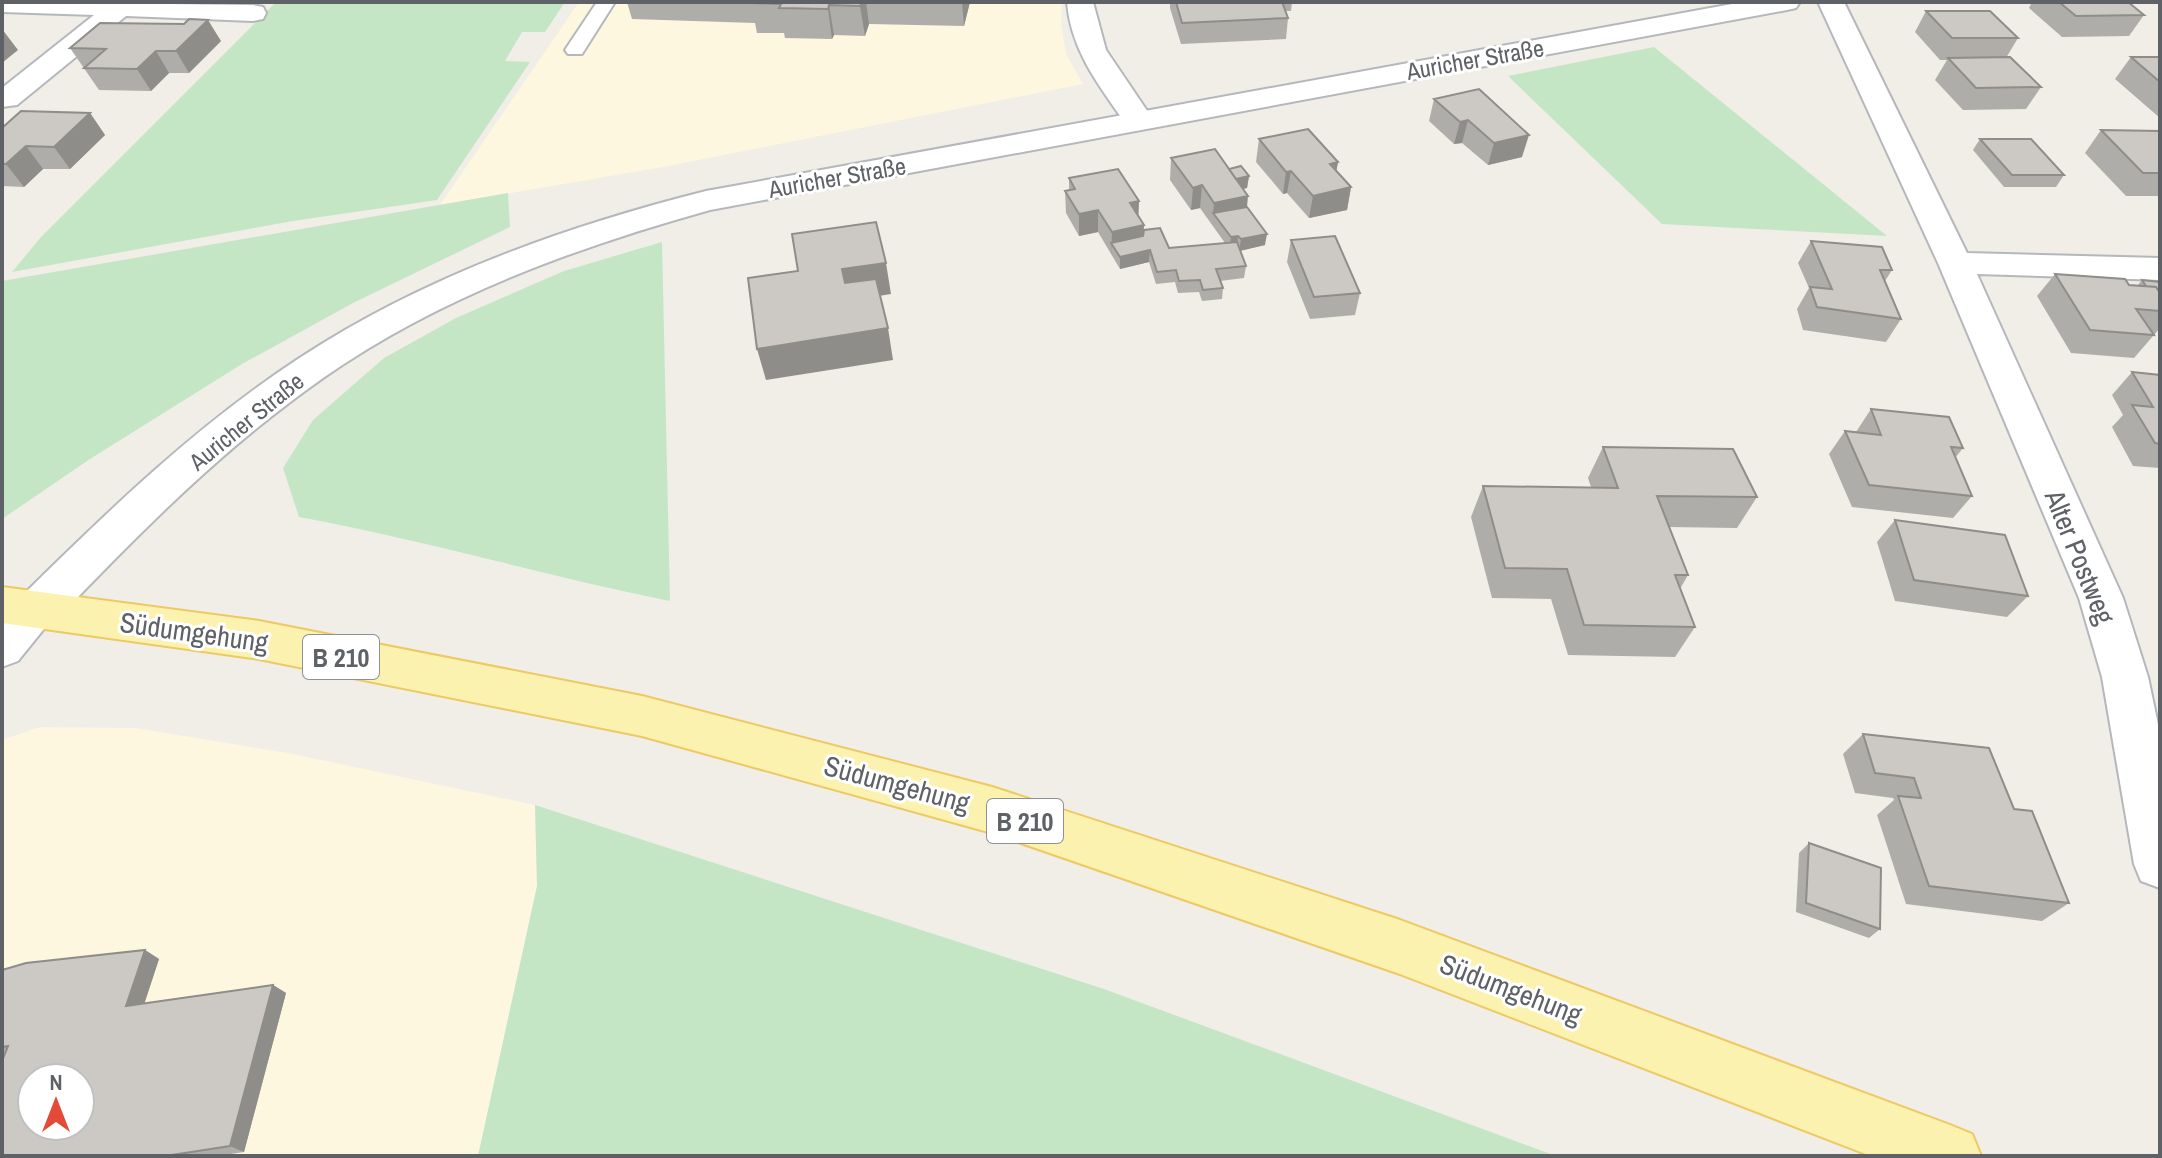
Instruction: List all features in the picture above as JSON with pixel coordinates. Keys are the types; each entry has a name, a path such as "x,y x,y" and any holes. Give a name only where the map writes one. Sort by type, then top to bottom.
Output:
{"main road":[{"name":"Südumgehung","path":"20,607 259,640 642,716 992,810 1400,947 1950,1156"}],"street":[{"path":"1080,2 1080,22 1090,51 1139,121"},
{"name":"Auricher Straße","path":"2,648 20,607 112,534 244,419 311,368 399,316 512,262 608,227 706,201 1787,2"},
{"name":"Alter Postweg","path":"1831,2 1955,263 2101,598 2125,677 2160,864"},
{"path":"2,4 123,5 253,13"},
{"path":"7,99 123,5"},
{"path":"1955,263 2160,269"}],"lane":[{"path":"575,50 606,2"}],"shaded area":[{"path":"579,2 1062,2 1061,24 1066,54 1083,84 663,167 440,205"},
{"path":"40,727 135,728 288,753 535,805 537,886 478,1156 2,1156 2,740"}],"green space":[{"path":"276,2 565,2 545,32 522,32 505,61 530,62 437,200 293,221 12,272 41,237"},
{"path":"1654,47 1887,236 1662,224 1508,76"},
{"path":"508,193 510,227 353,303 242,364 90,459 2,519 2,281"},
{"path":"662,242 670,601 299,517 283,468 313,420 384,358 456,318 564,271"},
{"path":"535,805 1104,989 1556,1156 478,1156 537,886"}],"building":[{"path":"751,2 862,2 860,6 829,5 828,9 779,8 781,4"},
{"path":"1176,2 1282,2 1288,18 1182,23"},
{"path":"2059,2 2128,2 2144,15 2076,16"},
{"path":"1926,11 1990,11 2018,38 1952,38"},
{"path":"189,19 208,20 176,51 156,51 137,69 84,68 106,49 70,48 100,23 184,24"},
{"path":"2010,57 2041,87 1976,88 1948,58"},
{"path":"2131,57 2160,57 2160,82"},
{"path":"1479,89 1529,135 1494,143 1468,120 1460,122 1434,99"},
{"path":"21,111 90,113 54,147 26,146 2,164 2,128"},
{"path":"1308,129 1338,162 1330,164 1351,187 1313,196 1291,171 1286,172 1259,139"},
{"path":"2101,130 2160,131 2160,173 2143,173"},
{"path":"1980,139 2031,139 2064,175 2012,175"},
{"path":"1215,149 1248,196 1214,203 1202,185 1193,188 1171,158"},
{"path":"1241,166 1249,176 1236,179 1229,169"},
{"path":"1118,169 1139,201 1130,203 1144,225 1112,232 1098,210 1079,214 1065,191 1075,189 1069,178"},
{"path":"1247,207 1267,234 1241,239 1231,237 1213,213"},
{"path":"876,222 886,263 842,269 845,283 876,279 888,328 757,349 748,278 798,271 792,234"},
{"path":"1160,228 1169,248 1237,242 1246,266 1216,269 1223,288 1203,290 1200,280 1179,281 1176,270 1157,272 1150,250 1120,257 1111,243 1143,236 1144,230"},
{"path":"1335,236 1360,293 1314,297 1291,240"},
{"path":"1811,241 1882,247 1892,270 1880,270 1901,319 1817,307 1810,287 1832,289"},
{"path":"2055,274 2125,279 2129,285 2156,287 2160,293 2160,311 2136,309 2154,335 2090,330"},
{"path":"2142,280 2160,282 2160,293 2156,287 2146,286"},
{"path":"2132,372 2160,375 2160,444 2155,443 2132,405 2153,407"},
{"path":"1871,409 1949,417 1963,448 1951,447 1972,496 1869,485 1845,431 1881,435"},
{"path":"1603,447 1733,449 1757,497 1657,496 1688,575 1675,575 1695,627 1584,625 1567,569 1505,568 1483,486 1618,488"},
{"path":"1895,520 2005,535 2028,596 1914,580"},
{"path":"1863,734 1989,748 2014,809 2032,811 2069,903 1929,886 1898,796 1921,798 1914,778 1875,773"},
{"path":"1809,843 1881,868 1880,929 1806,903"},
{"path":"145,950 126,1006 273,985 230,1146 165,1156 2,1156 2,1061 8,1046 2,1047 2,970 26,963"}]}
